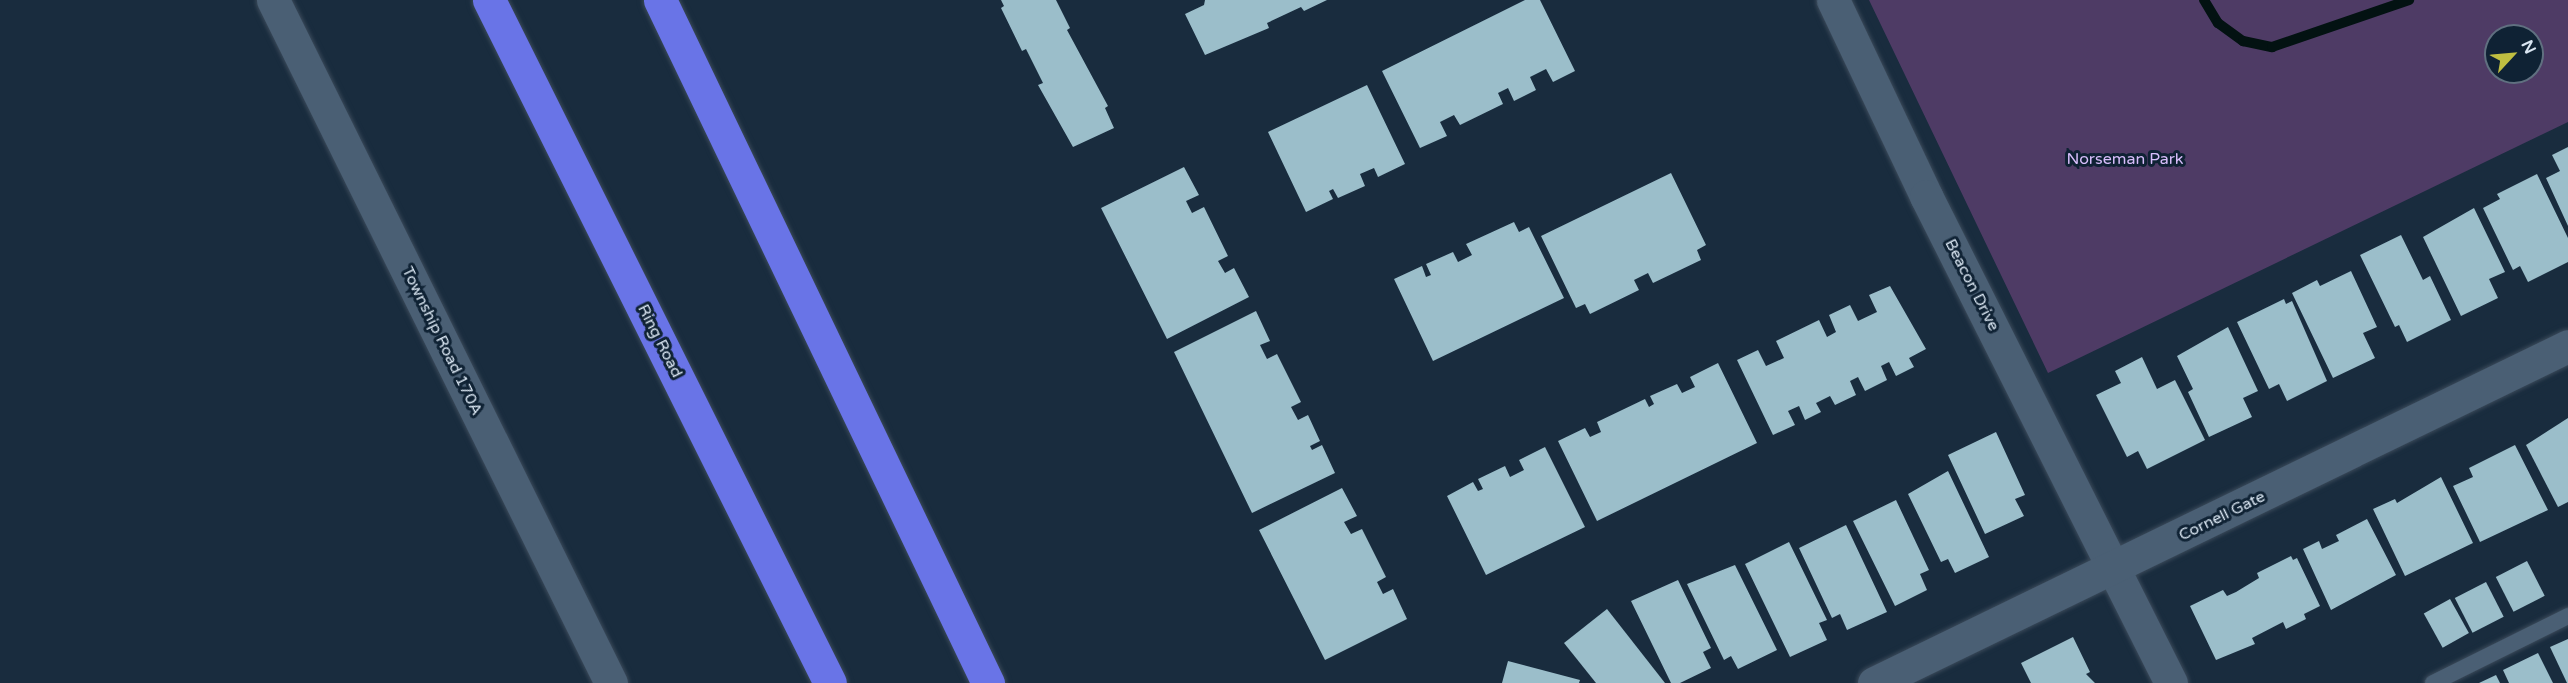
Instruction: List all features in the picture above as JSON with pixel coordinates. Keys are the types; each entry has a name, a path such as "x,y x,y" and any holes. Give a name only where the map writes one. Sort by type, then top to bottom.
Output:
{"highway":[{"name":"Ring Road","path":"489,0 830,683"},
{"path":"660,0 988,683"}],"street":[{"name":"Township Road 170A","path":"273,0 611,683"},
{"name":"Beacon Drive","path":"1833,0 2171,683"},
{"name":"Cornell Gate","path":"1886,680 2568,346"}],"lane":[{"path":"2433,683 2568,616"}],"green space":[{"name":"Norseman Park","path":"1869,0 2568,0 2568,122 2048,373"}],"building":[{"path":"1001,0 1056,0 1070,28 1067,30 1108,106 1105,108 1114,128 1073,147 1038,85 1043,83 1026,49 1022,51 1001,8 1004,6"},
{"path":"1205,0 1327,0 1304,11 1301,7 1267,23 1269,28 1205,55 1185,14 1204,5"},
{"path":"1525,0 1540,0 1575,71 1553,82 1546,69 1530,77 1536,90 1514,101 1508,88 1498,93 1503,104 1460,125 1454,115 1440,122 1447,136 1420,148 1382,71"},
{"path":"1367,85 1405,164 1378,177 1374,168 1360,174 1365,186 1338,198 1333,189 1329,191 1333,199 1306,212 1268,132"},
{"path":"2568,147 2568,226 2546,178 2560,171 2552,155"},
{"path":"1184,167 1199,195 1186,201 1192,213 1204,207 1228,256 1218,261 1225,273 1234,268 1249,297 1167,339 1101,208"},
{"path":"1671,173 1706,245 1697,250 1701,260 1653,283 1648,273 1634,280 1639,290 1590,314 1585,304 1576,308 1541,236"},
{"path":"2537,174 2568,238 2568,262 2528,282 2520,266 2513,270 2483,208 2500,199 2497,194"},
{"path":"2474,208 2505,272 2489,279 2498,298 2461,316 2423,237"},
{"path":"1514,222 1519,232 1529,227 1564,298 1433,361 1394,279 1422,266 1426,277 1431,275 1426,264 1453,252 1458,262 1472,255 1466,244"},
{"path":"2401,235 2423,280 2430,276 2451,320 2407,342 2399,325 2395,327 2360,255"},
{"path":"2351,271 2377,327 2363,333 2375,358 2333,378 2292,293 2317,280 2320,286"},
{"path":"1890,286 1926,349 1909,358 1914,367 1896,376 1889,362 1881,366 1887,380 1865,391 1858,377 1850,381 1856,395 1835,405 1830,396 1816,403 1821,412 1805,420 1799,406 1788,411 1795,425 1773,435 1737,360 1758,350 1766,366 1784,358 1776,341 1819,320 1827,337 1836,332 1829,315 1850,305 1858,321 1877,312 1869,295"},
{"path":"2284,299 2286,304 2292,301 2327,381 2287,401 2279,384 2269,389 2237,322"},
{"path":"1256,311 1270,341 1260,345 1267,359 1277,354 1301,402 1291,407 1298,420 1308,415 1320,441 1310,446 1312,450 1322,445 1335,473 1252,513 1174,352"},
{"path":"2228,327 2258,391 2243,398 2252,417 2209,437 2188,392 2193,389 2177,356"},
{"path":"2142,357 2157,389 2175,380 2205,440 2147,469 2138,451 2127,457 2096,395 2121,383 2115,371"},
{"path":"1718,363 1757,443 1597,521 1558,441 1585,428 1590,437 1601,432 1597,422 1645,399 1649,407 1654,404 1650,396 1677,384 1682,393 1695,387 1690,377"},
{"path":"2568,418 2568,502 2558,507 2526,445"},
{"path":"1996,432 2025,495 2015,499 2024,516 1985,534 1948,455"},
{"path":"2515,445 2548,510 2480,542 2453,486 2473,477 2469,468"},
{"path":"1545,447 1585,527 1486,575 1447,496 1473,482 1478,491 1483,489 1478,479 1505,466 1510,477 1524,470 1519,460"},
{"path":"1948,471 1989,557 1955,573 1948,559 1941,562 1908,494"},
{"path":"2441,477 2473,543 2405,576 2373,509 2395,499 2397,503"},
{"path":"1342,488 1357,516 1344,522 1351,534 1362,529 1386,577 1377,582 1383,594 1393,589 1407,619 1325,660 1259,530"},
{"path":"1896,500 1929,570 1920,574 1927,590 1895,606 1853,521"},
{"path":"2367,519 2396,575 2331,610 2303,549 2319,541 2322,549 2339,541 2336,535"},
{"path":"1846,525 1887,612 1847,630 1840,614 1832,618 1799,548"},
{"path":"1789,542 1827,620 1819,623 1827,640 1790,657 1745,564"},
{"path":"2291,556 2293,560 2297,558 2320,606 2304,614 2306,619 2286,629 2283,622 2252,638 2255,644 2216,660 2190,606 2223,590 2227,596 2236,592 2259,578 2257,573"},
{"path":"2527,561 2545,596 2514,612 2496,577"},
{"path":"1735,565 1777,650 1738,669 1731,656 1724,660 1687,584"},
{"path":"1678,580 1711,648 1703,652 1711,668 1680,683 1671,683 1631,601"},
{"path":"2486,582 2504,617 2473,633 2455,598"},
{"path":"2450,599 2469,633 2443,648 2424,614"},
{"path":"1607,609 1665,683 1596,683 1564,643"},
{"path":"2073,637 2090,672 2086,674 2095,683 2031,683 2021,663"},
{"path":"2568,639 2568,683 2567,683 2550,647"},
{"path":"2538,653 2553,683 2509,683 2503,670"},
{"path":"1508,661 1580,680 1579,683 1502,683"},
{"path":"2496,675 2500,683 2479,683"}],"waterway":[{"path":"2204,0 2218,23 2243,41 2272,47 2409,0"}]}
